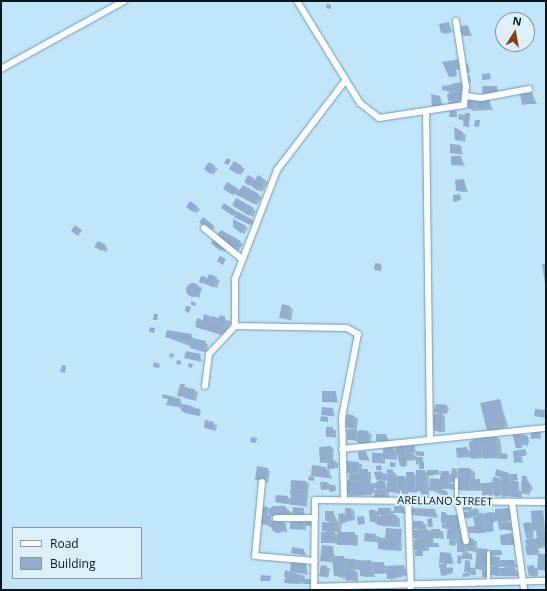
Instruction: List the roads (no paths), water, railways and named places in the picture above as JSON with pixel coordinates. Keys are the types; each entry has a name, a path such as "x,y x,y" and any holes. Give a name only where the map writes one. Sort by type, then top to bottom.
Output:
{"street":[{"path":"1,69 124,1"},
{"path":"297,1 346,81 372,116 426,112 461,107 466,96 456,21"},
{"path":"205,386 210,354 235,326 232,292 242,259 278,170 346,81"},
{"path":"466,96 490,97 507,90 529,89"},
{"path":"426,112 430,439"},
{"path":"204,228 242,259"},
{"path":"235,326 356,331 358,338 342,417 344,500"},
{"path":"342,448 546,428"},
{"path":"262,482 255,556 315,561"},
{"name":"ARELLANO STREET","path":"315,518 315,500 546,502"},
{"path":"408,500 411,587"},
{"path":"457,501 466,541"},
{"path":"512,502 524,581 524,590"},
{"path":"276,518 315,518 314,588 411,587 488,582 546,581"}],"lane":[{"path":"456,479 457,501"},
{"path":"488,552 488,582"}]}
